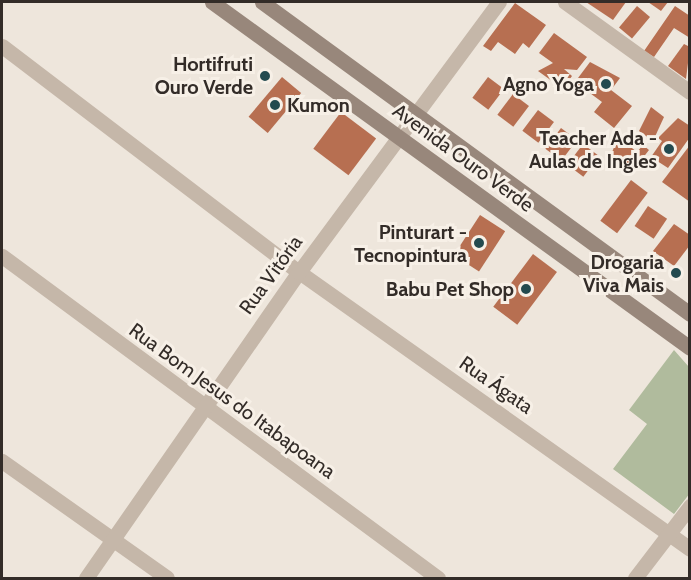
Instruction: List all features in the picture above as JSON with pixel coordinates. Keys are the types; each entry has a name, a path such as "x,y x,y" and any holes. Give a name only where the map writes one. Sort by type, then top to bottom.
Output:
{"street":[{"name":"Avenida Ouro Verde","path":"212,2 690,348"},
{"name":"Avenida Ouro Verde","path":"262,2 690,314"},
{"name":"Rua Vitória","path":"86,579 192,432 202,407 413,113 499,2"},
{"path":"565,2 690,92"},
{"name":"Rua Ágata","path":"2,46 299,272 690,549"},
{"name":"Rua Bom Jesus do Itabapoana","path":"2,256 202,407 438,579"},
{"path":"2,461 167,579"},
{"path":"635,579 690,506"}],"green space":[{"path":"674,350 689,367 690,493 674,514 613,469 647,424 629,410"}],"building":[{"path":"586,2 626,2 613,20"},
{"path":"648,2 668,2 661,11"},
{"path":"515,3 546,25 529,48 523,43 515,54 498,42 491,51 483,46"},
{"path":"637,6 650,17 632,38 619,27"},
{"path":"675,6 690,16 690,38 674,28 654,57 644,51"},
{"path":"554,33 587,57 577,70 564,69 572,76 563,89 538,71 553,63 539,53"},
{"path":"684,44 690,47 686,79 668,66"},
{"path":"590,62 620,78 611,90 632,106 614,128 594,112 602,102 575,82"},
{"name":"Kumon","path":"282,77 301,93 268,133 249,117"},
{"path":"488,77 504,89 488,110 472,98"},
{"path":"513,94 529,106 513,127 497,115"},
{"path":"651,107 664,117 653,141 639,131"},
{"path":"538,110 554,122 538,143 522,131"},
{"path":"341,112 376,138 348,175 313,149"},
{"name":"Teacher Ada - Aulas de Ingles","path":"678,118 690,126 690,137 668,168 651,157 662,141 658,138"},
{"path":"561,128 577,140 561,161 545,149"},
{"path":"618,137 637,152 643,145 649,150 635,168 611,155"},
{"path":"583,144 599,156 583,177 567,165"},
{"path":"690,145 690,202 662,182"},
{"path":"631,180 648,193 617,233 600,221"},
{"path":"648,206 667,219 654,239 635,226"},
{"name":"Pinturart - Tecnopintura","path":"480,215 505,231 479,272 454,255"},
{"path":"674,224 690,235 690,245 674,266 653,251"},
{"name":"Babu Pet Shop","path":"533,254 557,272 517,325 493,307"}],"place":[{"name":"Hortifruti Ouro Verde","path":"265,76"},
{"name":"Agno Yoga","path":"606,84"},
{"name":"Kumon","path":"275,105"},
{"name":"Teacher Ada - Aulas de Ingles","path":"669,149"},
{"name":"Pinturart - Tecnopintura","path":"479,243"},
{"name":"Drogaria Viva Mais","path":"676,273"},
{"name":"Babu Pet Shop","path":"526,289"}]}
